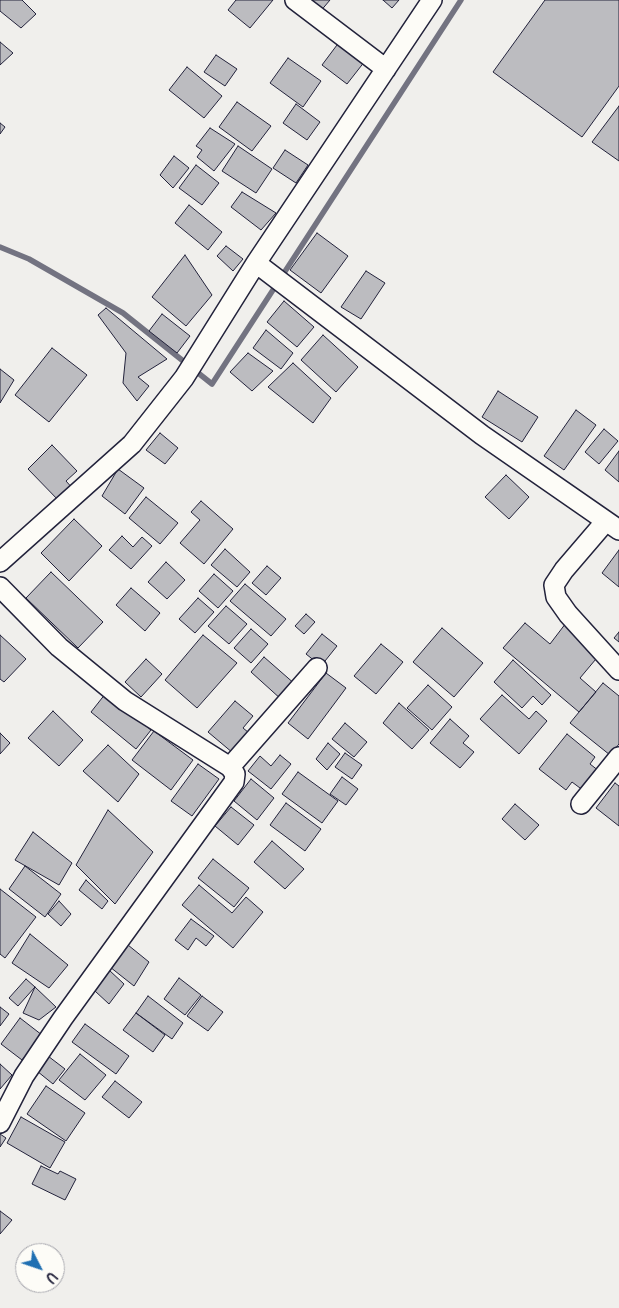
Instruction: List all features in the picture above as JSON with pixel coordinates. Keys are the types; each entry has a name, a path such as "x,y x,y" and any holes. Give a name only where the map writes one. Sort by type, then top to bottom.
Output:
{"street":[{"path":"295,0 386,69"},
{"path":"0,562 132,444 184,378 197,358 269,272 386,69 432,0"},
{"path":"269,272 482,435 613,526 564,570 554,585 556,597 568,614 619,670"},
{"path":"0,587 59,647 125,701 230,767 235,774 234,782 62,1018 24,1076 0,1123"},
{"path":"230,767 317,668"},
{"path":"581,804 619,757"}],"building":[{"path":"0,0 22,0 36,14 21,28 0,11"},
{"path":"236,0 273,0 250,28 228,10"},
{"path":"303,0 330,0 319,13"},
{"path":"383,0 399,0 392,8"},
{"path":"545,0 619,0 619,86 582,137 493,72"},
{"path":"340,41 365,61 347,84 322,65"},
{"path":"0,42 13,53 0,65"},
{"path":"216,55 237,69 225,86 204,72"},
{"path":"288,58 321,81 303,107 270,83"},
{"path":"187,67 222,96 204,118 169,90"},
{"path":"237,102 271,126 252,151 219,127"},
{"path":"296,104 320,122 307,140 283,123"},
{"path":"619,106 619,161 592,142"},
{"path":"0,123 5,127 0,134"},
{"path":"210,128 235,144 214,171 197,157 202,150 196,146"},
{"path":"238,146 272,169 256,193 222,171"},
{"path":"285,150 308,165 296,183 273,168"},
{"path":"174,156 189,168 173,188 160,175"},
{"path":"196,165 219,183 202,205 179,188"},
{"path":"242,192 276,213 261,230 231,207"},
{"path":"189,205 222,232 208,250 175,223"},
{"path":"317,233 348,256 321,293 290,270"},
{"path":"226,246 243,259 233,271 217,256"},
{"path":"185,255 212,295 186,326 152,297"},
{"path":"366,271 385,283 361,319 341,307"},
{"path":"284,301 314,327 297,347 267,322"},
{"path":"106,308 167,359 138,377 149,386 137,401 123,383 126,353 98,315"},
{"path":"162,314 190,336 177,353 149,331"},
{"path":"266,330 293,353 281,369 253,348"},
{"path":"323,335 358,367 336,392 301,360"},
{"path":"52,348 87,375 49,422 15,395"},
{"path":"248,353 273,371 252,391 230,372"},
{"path":"293,363 331,398 313,423 268,387"},
{"path":"0,369 14,380 0,403"},
{"path":"498,391 538,417 522,442 482,417"},
{"path":"576,410 596,425 564,470 544,456"},
{"path":"604,429 618,441 599,464 585,452"},
{"path":"160,433 178,448 165,464 146,450"},
{"path":"52,445 77,471 66,481 74,490 61,503 28,469"},
{"path":"619,451 619,482 605,470"},
{"path":"118,469 144,488 125,514 102,496"},
{"path":"506,475 529,497 509,519 485,497"},
{"path":"146,497 178,523 160,544 129,518"},
{"path":"201,501 233,529 204,564 180,543 200,520 191,512"},
{"path":"74,519 102,546 69,581 41,553"},
{"path":"122,536 133,547 142,537 152,546 131,569 109,550"},
{"path":"225,549 250,572 237,587 211,565"},
{"path":"619,550 619,587 602,573"},
{"path":"166,562 185,580 167,599 148,582"},
{"path":"267,566 281,578 266,595 252,583"},
{"path":"51,572 103,622 78,648 26,598"},
{"path":"214,574 233,591 218,608 199,591"},
{"path":"245,584 286,619 271,636 230,601"},
{"path":"131,588 160,613 145,631 116,605"},
{"path":"198,598 214,612 195,633 179,619"},
{"path":"226,606 247,624 229,644 208,626"},
{"path":"306,614 315,622 304,634 295,626"},
{"path":"525,623 550,644 566,623 601,653 580,678 596,692 579,712 503,648"},
{"path":"442,628 483,663 454,697 413,662"},
{"path":"251,629 268,644 251,663 234,648"},
{"path":"619,632 619,642 614,638"},
{"path":"322,634 337,646 321,666 306,654"},
{"path":"0,635 26,659 4,682 0,679"},
{"path":"203,635 237,663 197,708 165,680"},
{"path":"381,644 403,662 376,694 354,676"},
{"path":"264,657 296,685 282,700 251,672"},
{"path":"146,659 162,674 141,697 125,682"},
{"path":"513,660 551,695 542,705 533,696 522,708 494,682"},
{"path":"326,673 346,688 308,739 288,723"},
{"path":"603,683 619,696 619,744 610,755 570,723"},
{"path":"428,685 452,707 432,730 407,708"},
{"path":"106,693 151,730 136,749 91,712"},
{"path":"502,695 529,719 536,711 547,721 519,754 480,719"},
{"path":"235,701 253,716 243,728 254,737 233,753 208,732"},
{"path":"399,703 429,730 412,749 383,723"},
{"path":"53,711 83,740 59,766 28,738"},
{"path":"450,719 469,736 463,743 474,752 460,768 430,743"},
{"path":"345,723 367,742 354,757 332,739"},
{"path":"154,731 193,760 171,790 132,760"},
{"path":"0,733 10,743 0,754"},
{"path":"567,734 595,757 590,764 599,771 584,791 572,782 566,790 539,769"},
{"path":"328,743 340,754 327,770 316,759"},
{"path":"108,745 139,774 118,802 83,771"},
{"path":"345,753 362,765 352,779 335,767"},
{"path":"280,755 291,764 271,789 248,771 260,756 271,766"},
{"path":"198,764 219,779 192,816 171,801"},
{"path":"298,772 338,801 322,823 282,794"},
{"path":"342,777 358,789 346,805 330,794"},
{"path":"251,779 274,798 257,820 234,801"},
{"path":"615,783 619,786 619,826 596,808"},
{"path":"286,803 321,829 305,851 270,825"},
{"path":"515,804 539,825 525,840 502,819"},
{"path":"231,807 254,825 238,845 215,826"},
{"path":"108,810 153,852 115,904 76,865"},
{"path":"33,832 72,863 59,885 15,860"},
{"path":"272,841 304,869 285,889 254,862"},
{"path":"213,859 249,888 234,907 198,878"},
{"path":"25,866 61,894 45,917 9,889"},
{"path":"86,880 108,901 102,909 79,890"},
{"path":"199,885 232,913 246,897 263,912 233,948 182,905"},
{"path":"0,889 36,917 5,958 0,954"},
{"path":"59,901 71,914 61,926 48,914"},
{"path":"191,919 214,936 206,946 196,938 188,950 175,940"},
{"path":"30,934 68,965 49,988 12,963"},
{"path":"128,945 149,962 134,986 110,967"},
{"path":"109,970 124,984 109,1004 95,991"},
{"path":"179,978 201,995 185,1015 164,999"},
{"path":"26,979 35,987 18,1006 9,998"},
{"path":"35,987 56,1007 39,1020 23,1013"},
{"path":"148,996 183,1023 172,1039 136,1013"},
{"path":"202,996 223,1012 208,1031 187,1016"},
{"path":"0,1007 9,1014 0,1026"},
{"path":"136,1013 165,1035 153,1052 123,1030"},
{"path":"20,1018 42,1035 22,1060 1,1044"},
{"path":"85,1024 129,1056 116,1074 72,1042"},
{"path":"44,1053 65,1069 53,1084 32,1067"},
{"path":"80,1054 106,1075 85,1100 59,1080"},
{"path":"0,1064 12,1075 0,1089"},
{"path":"115,1081 142,1102 129,1118 102,1097"},
{"path":"46,1086 85,1113 66,1141 27,1114"},
{"path":"21,1117 65,1142 50,1168 7,1143"},
{"path":"0,1134 6,1138 0,1147"},
{"path":"41,1166 58,1174 60,1171 76,1179 65,1200 32,1184"},
{"path":"0,1211 12,1220 0,1234"}],"waterway":[{"path":"0,247 29,259 123,313 212,384 461,0"}]}
